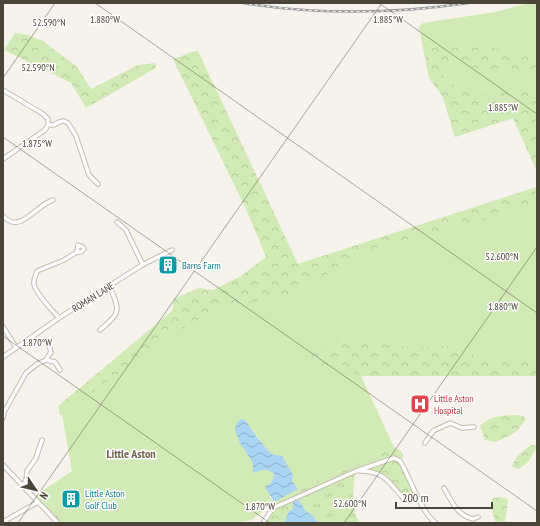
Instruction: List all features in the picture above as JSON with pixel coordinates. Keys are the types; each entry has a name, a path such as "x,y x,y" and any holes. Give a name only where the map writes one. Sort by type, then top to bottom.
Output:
{"street":[{"path":"3,90 43,114 48,119 48,125 45,130 3,159"},
{"path":"48,125 54,125 64,121 68,123 79,144 89,175 98,184"},
{"path":"4,218 13,222 21,221 43,204 52,200"},
{"path":"117,222 126,230 143,265"},
{"name":"ROMAN LANE","path":"3,356 59,318 143,265 172,250"},
{"path":"59,318 37,292 34,285 34,280 38,271 64,260 77,252"},
{"path":"100,330 116,316 117,308 110,287"},
{"path":"3,327 16,347"},
{"path":"46,360 51,352 49,345"},
{"path":"3,418 4,412 26,373 36,364 46,360 55,362 60,370"},
{"path":"425,443 434,431 450,423 462,428 474,427"},
{"path":"23,486 26,480 27,471 36,458 42,442 46,446"},
{"path":"263,523 273,508 356,471 394,458 400,460 431,520 436,523"},
{"path":"3,465 58,523"},
{"path":"356,471 370,471 387,479 404,499 411,499 417,495"},
{"path":"444,488 455,508 467,518 473,519 478,517"},
{"path":"3,522 38,502"}],"green space":[{"path":"529,3 537,3 537,171 513,118 455,137 443,97 429,78 419,27 423,23 495,12"},
{"path":"15,33 25,34 43,41 77,67 91,89 138,65 155,63 156,68 86,108 71,83 4,50"},
{"path":"423,46 441,49 466,46 491,47 520,58 537,54 537,67 528,71 508,74 484,71 462,64 449,65 441,72 446,80 463,90 486,96 516,90 537,89 537,171 513,118 455,137 443,97 429,78"},
{"path":"198,51 298,264 537,187 537,205 514,209 498,216 377,247 291,294 216,310 168,337 60,415 58,406 172,311 174,299 198,288 213,290 241,276 266,257 246,209 173,59"},
{"name":"Little Aston Golf Club","path":"537,187 537,376 361,376 394,447 298,489 292,481 293,475 270,453 245,420 240,443 253,463 255,472 265,470 274,474 273,480 270,484 270,498 274,502 252,520 233,523 84,523 68,520 39,493 72,471 62,415 70,398 172,311 298,264"},
{"path":"338,337 362,343 411,347 450,346 479,357 521,359 537,365 537,376 360,376 339,363 325,372 316,366 308,356 316,348 330,347"},
{"path":"516,415 523,416 526,419 517,431 495,442 485,440 480,426 484,422 497,417"},
{"path":"531,445 535,445 537,447 528,462 519,469 512,467 517,457"},
{"path":"394,447 401,451 404,458 395,457 369,464 275,505 274,502 298,489"},
{"path":"394,460 399,463 415,495 408,498 404,497 387,476 371,470 371,468"},
{"path":"355,472 353,494 355,514 360,523 318,523 313,516 306,511 297,498"},
{"path":"39,493 68,520 84,523 61,523 35,495"},
{"path":"500,497 508,500 505,523 496,523 492,510 491,504 493,498"},
{"path":"293,500 293,509 285,521 287,523 264,523 273,510"}],"water":[{"path":"241,419 245,420 271,454 282,456 293,475 292,481 298,489 274,502 265,487 269,485 274,474 265,470 260,470 255,473 253,471 253,463 240,443 235,430 236,424"},
{"path":"297,498 306,511 313,516 318,523 287,523 285,521 289,511 293,509 293,500"}],"railway":[{"path":"243,3 300,10 356,12 441,7 469,3"}],"place":[{"name":"Barns Farm","path":"168,265"},
{"name":"Little Aston Hospital","path":"420,404"},
{"name":"Little Aston Golf Club","path":"71,499"}],"district":[{"name":"Little Aston","path":"131,453"}]}
